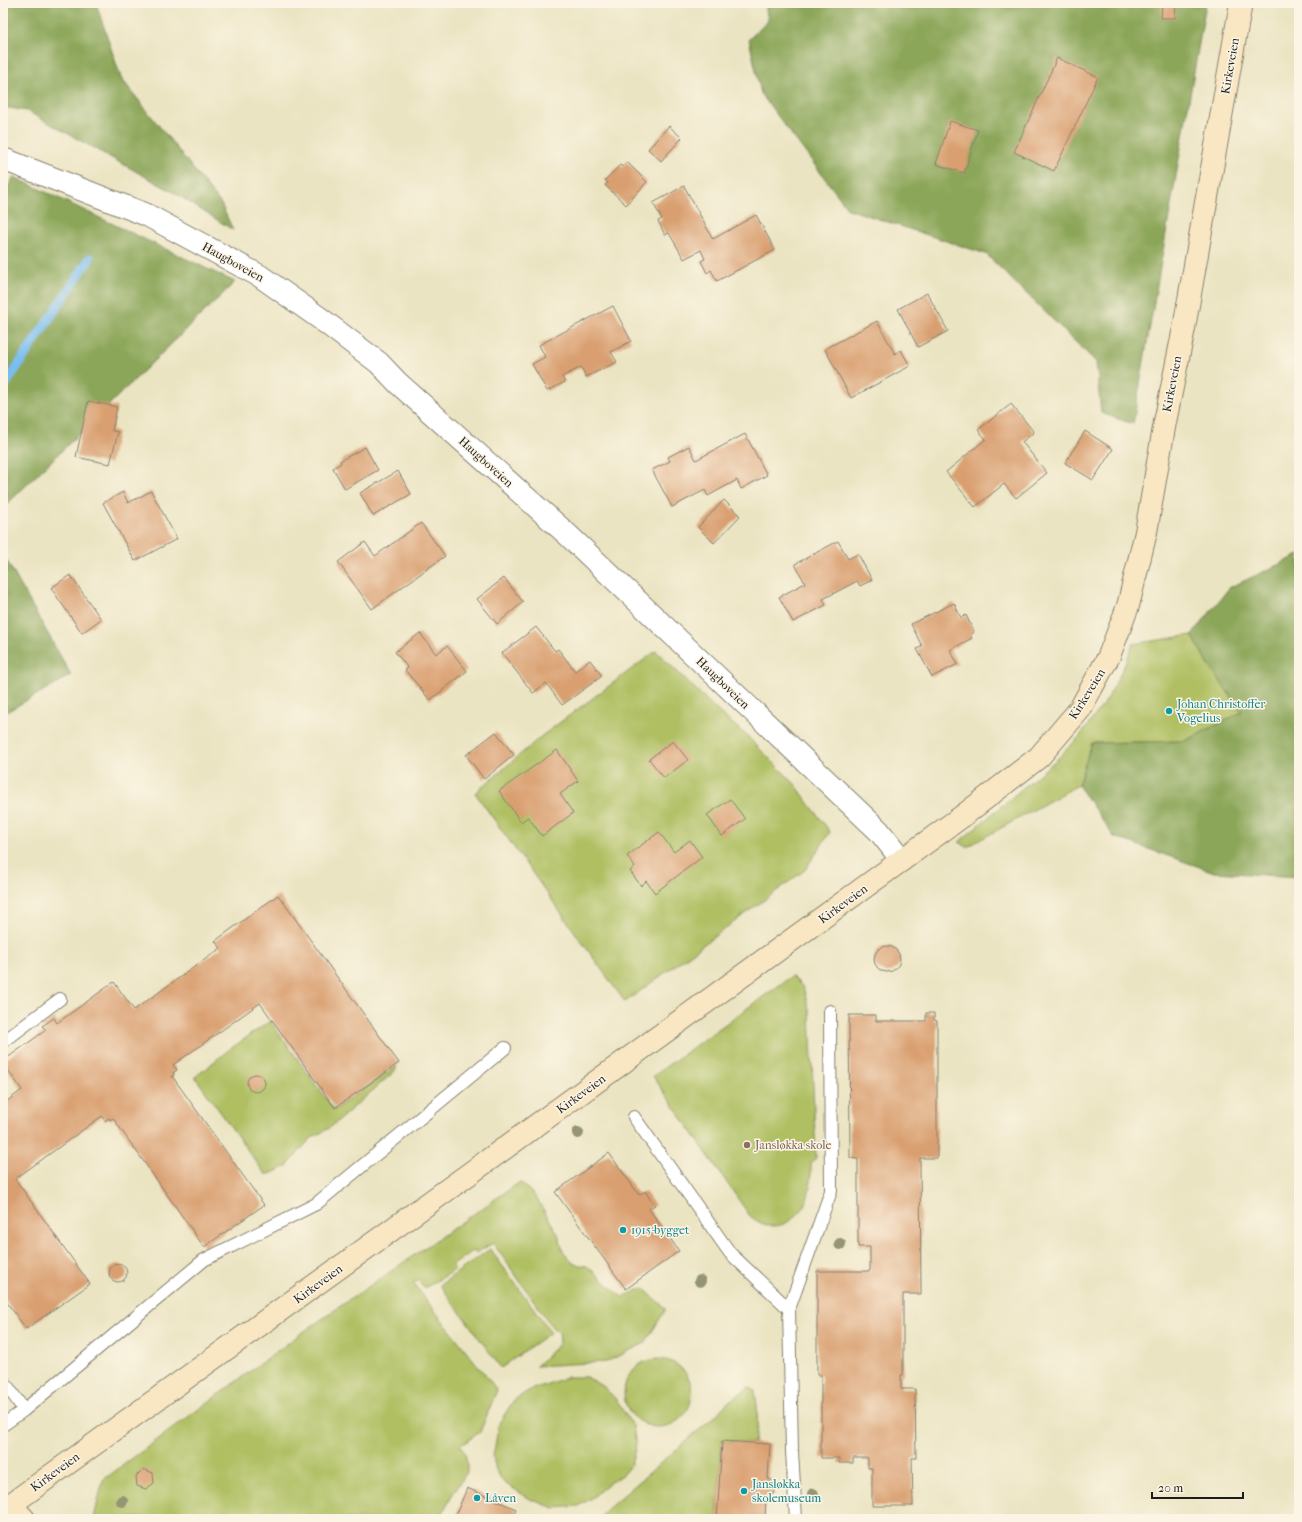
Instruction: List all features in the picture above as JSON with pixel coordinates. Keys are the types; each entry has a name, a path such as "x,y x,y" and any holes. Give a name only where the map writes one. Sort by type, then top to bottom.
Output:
{"main road":[{"name":"Kirkeveien","path":"13,1511 489,1160 902,860 1025,768 1046,749 1080,709 1102,671 1117,637 1128,606 1146,532 1242,3"}],"street":[{"name":"Haugboveien","path":"6,163 147,215 260,276 321,319 379,363 404,388 568,535 879,831 902,860"}],"lane":[{"path":"3,1042 60,999"},
{"path":"796,1519 792,1450 789,1309 831,1191 830,1012"},
{"path":"3,1425 24,1410 204,1260 316,1204 505,1048"},
{"path":"634,1118 730,1253 789,1309"},
{"path":"3,1380 24,1410"}],"green space":[{"path":"3,3 96,3 121,78 221,204 233,230 173,192 27,111 3,107"},
{"path":"765,3 1206,3 1133,424 1101,413 1096,362 986,254 848,209 761,94 749,39 768,21"},
{"path":"14,177 235,282 3,508 3,194"},
{"path":"3,554 71,675 3,714"},
{"path":"1299,555 1299,877 1214,872 1114,837 1078,785 1092,743 1185,741 1242,712 1208,664 1192,635 1229,588"},
{"path":"1192,635 1208,664 1242,712 1185,741 1092,743 1078,785 967,847 959,842 1056,760 1080,736 1108,698 1126,662 1133,644"},
{"path":"656,651 722,715 746,735 795,784 830,832 805,870 625,1002 475,793 543,735"},
{"path":"792,976 803,987 810,1013 816,1158 811,1163 810,1188 805,1206 791,1220 774,1226 762,1223 750,1216 653,1076"},
{"path":"270,1021 334,1110 397,1066 395,1071 331,1127 310,1139 287,1166 270,1174 265,1174 195,1077 230,1049"},
{"path":"520,1182 535,1196 558,1234 563,1251 574,1264 587,1266 622,1297 643,1288 666,1309 645,1343 606,1362 536,1366 560,1343 559,1332 553,1328 493,1243 476,1253 473,1251 453,1265 454,1270 425,1288 418,1281 413,1283 497,1390 480,1432 460,1446 465,1453 467,1472 449,1500 440,1519 94,1518 103,1480 303,1332"},
{"path":"490,1249 551,1332 501,1368 440,1285"},
{"path":"658,1359 671,1362 682,1369 689,1380 692,1393 689,1406 682,1417 671,1424 658,1427 645,1424 634,1417 627,1406 624,1393 627,1380 634,1369 645,1362"},
{"path":"568,1377 586,1377 603,1386 614,1397 633,1426 636,1445 631,1465 622,1475 579,1506 554,1508 530,1499 503,1482 496,1470 493,1457 499,1423 514,1400 530,1390"},
{"path":"749,1387 755,1391 756,1398 758,1417 756,1437 754,1443 722,1441 717,1519 600,1519 604,1512 715,1416 728,1402"}],"building":[{"path":"1162,3 1176,3 1175,18 1161,18"},
{"path":"1057,58 1098,77 1054,171 1014,152"},
{"path":"950,121 978,130 964,173 936,164"},
{"path":"669,126 682,138 661,161 648,149"},
{"path":"627,162 647,182 626,205 605,185 608,183 605,180 620,165 623,167"},
{"path":"684,186 713,239 756,215 775,250 717,281 711,270 707,273 701,261 705,259 701,250 684,259 669,233 665,235 658,221 662,219 653,203"},
{"path":"927,293 948,331 918,347 898,309"},
{"path":"613,306 631,341 611,352 617,362 586,377 581,367 562,377 565,382 547,391 532,364 545,357 539,345"},
{"path":"877,321 895,354 901,350 910,366 851,398 825,349"},
{"path":"88,401 117,407 112,431 118,432 110,464 76,457"},
{"path":"1011,404 1034,432 1022,442 1047,473 1016,498 1004,484 975,507 946,472 986,439 978,430"},
{"path":"1085,431 1113,449 1093,480 1065,463"},
{"path":"745,434 767,475 741,489 737,480 708,496 705,490 672,507 652,470 670,461 668,457 689,446 696,460"},
{"path":"365,447 378,470 345,489 333,468 341,463 340,461"},
{"path":"398,471 411,494 373,516 360,493"},
{"path":"151,491 177,539 135,561 103,503 123,492 128,503"},
{"path":"724,500 740,516 714,543 698,527"},
{"path":"421,523 445,556 372,609 338,562 365,542 375,556"},
{"path":"838,541 848,559 858,554 872,580 860,586 857,581 823,599 826,605 793,622 779,597 805,583 795,564"},
{"path":"70,575 101,619 82,633 51,588"},
{"path":"504,578 523,602 497,624 477,599"},
{"path":"954,603 961,618 966,615 974,632 970,635 972,638 950,650 958,664 932,677 917,649 922,646 911,624"},
{"path":"536,627 555,651 558,649 575,671 590,660 602,676 562,705 546,683 533,693 502,653"},
{"path":"420,633 436,654 447,646 467,671 430,700 405,670 408,668 395,652"},
{"path":"496,732 514,755 484,779 466,755"},
{"path":"673,741 688,760 664,778 649,759"},
{"path":"557,750 578,781 560,794 573,813 542,836 528,817 521,822 499,791"},
{"path":"730,799 745,819 722,836 707,815"},
{"path":"659,832 674,852 690,840 702,857 655,893 646,881 641,886 630,871 635,867 627,856"},
{"path":"278,895 399,1063 335,1108 260,1003 173,1065 177,1070 172,1076 264,1205 204,1247 113,1118 110,1120 109,1118 105,1121 102,1116 15,1179 90,1284 26,1329 3,1297 3,1104 22,1090 3,1061 46,1030 42,1026 54,1018 57,1023 114,982 134,1010 221,948 215,941"},
{"path":"887,946 896,950 900,959 896,968 887,972 878,968 874,959 878,950"},
{"path":"926,1013 934,1013 934,1020 937,1021 937,1158 920,1158 921,1294 903,1294 903,1375 901,1375 901,1389 915,1389 916,1458 912,1458 913,1506 872,1506 872,1468 868,1468 868,1458 853,1458 853,1463 839,1463 839,1458 821,1458 821,1375 817,1375 817,1271 870,1271 870,1247 858,1247 858,1159 850,1158 849,1015 876,1015 876,1021 926,1021"},
{"path":"256,1074 262,1077 265,1083 262,1089 256,1092 250,1089 247,1083 250,1077"},
{"name":"1915-bygget","path":"609,1153 639,1195 645,1191 655,1205 649,1209 679,1251 626,1289 555,1192"},
{"path":"118,1264 124,1267 127,1273 124,1279 118,1282 112,1279 109,1273 112,1267"},
{"path":"722,1441 770,1444 768,1479 775,1484 774,1493 769,1497 766,1497 765,1519 717,1519"},
{"path":"143,1469 153,1473 154,1483 146,1489 137,1486 136,1476"},
{"name":"Låven","path":"467,1488 516,1509 512,1519 454,1519"}],"waterway":[{"path":"3,388 90,258"}],"place":[{"name":"Johan Christoffer Vogelius","path":"1169,711"},
{"name":"Jansløkka skole","path":"747,1145"},
{"name":"1915-bygget","path":"623,1230"},
{"name":"Jansløkka skolemuseum","path":"744,1491"},
{"name":"Låven","path":"477,1498"}]}
